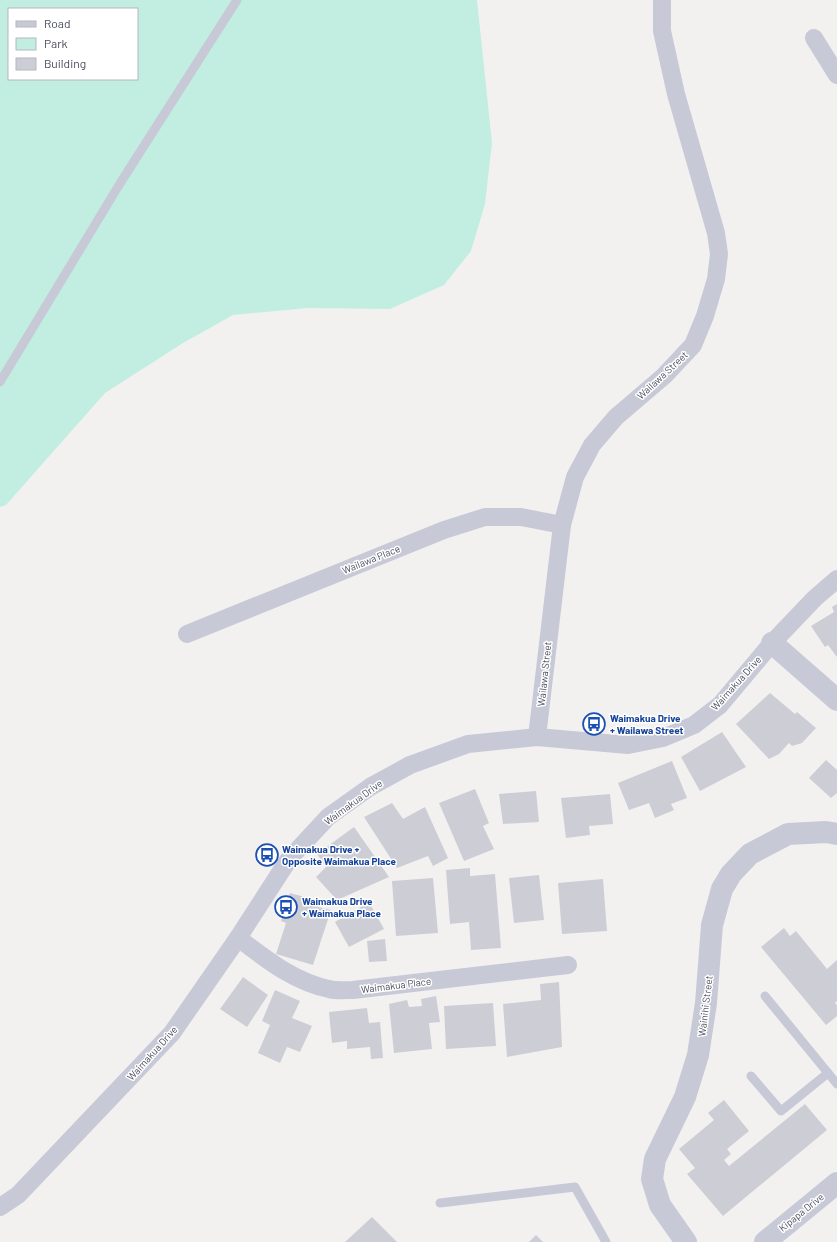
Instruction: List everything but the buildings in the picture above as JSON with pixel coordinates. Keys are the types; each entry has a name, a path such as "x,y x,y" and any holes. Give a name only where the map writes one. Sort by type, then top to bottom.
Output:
{"street":[{"name":"Wailawa Street","path":"537,737 562,526 575,477 592,445 616,417 664,376 693,345 705,316 716,279 718,254 716,233 674,86 662,31 662,0"},
{"path":"814,38 837,75"},
{"name":"Wailawa Place","path":"187,634 444,530 485,517 521,517 562,526"},
{"name":"Waimakua Drive","path":"0,1207 18,1195 172,1033 238,938 289,859 328,817 370,787 410,765 468,744 537,737 628,746 663,738 694,726 720,705 772,643 814,598 837,579"},
{"path":"772,643 837,700"},
{"name":"Wainihi Street","path":"686,1242 660,1205 652,1179 654,1159 685,1097 698,1056 706,1003 712,925 722,889 731,874 750,854 788,834 826,832 837,834"},
{"name":"Waimakua Place","path":"238,938 274,965 308,983 330,990 353,990 568,965"},
{"name":"Kipapa Drive","path":"765,1242 837,1183"}],"lane":[{"path":"0,382 119,185 237,0"},
{"path":"765,996 837,1084"},
{"path":"751,1076 781,1111 828,1073"},
{"path":"440,1203 575,1187 606,1242"}],"green space":[{"path":"0,0 477,0 492,143 485,204 471,251 444,285 390,309 308,308 233,315 183,343 105,393 6,505 0,507"}],"place":[{"name":"Waimakua Drive + Wailawa Street","path":"594,724"},
{"name":"Waimakua Drive + Opposite Waimakua Place","path":"267,855"},
{"name":"Waimakua Drive + Waimakua Place","path":"286,907"}]}
